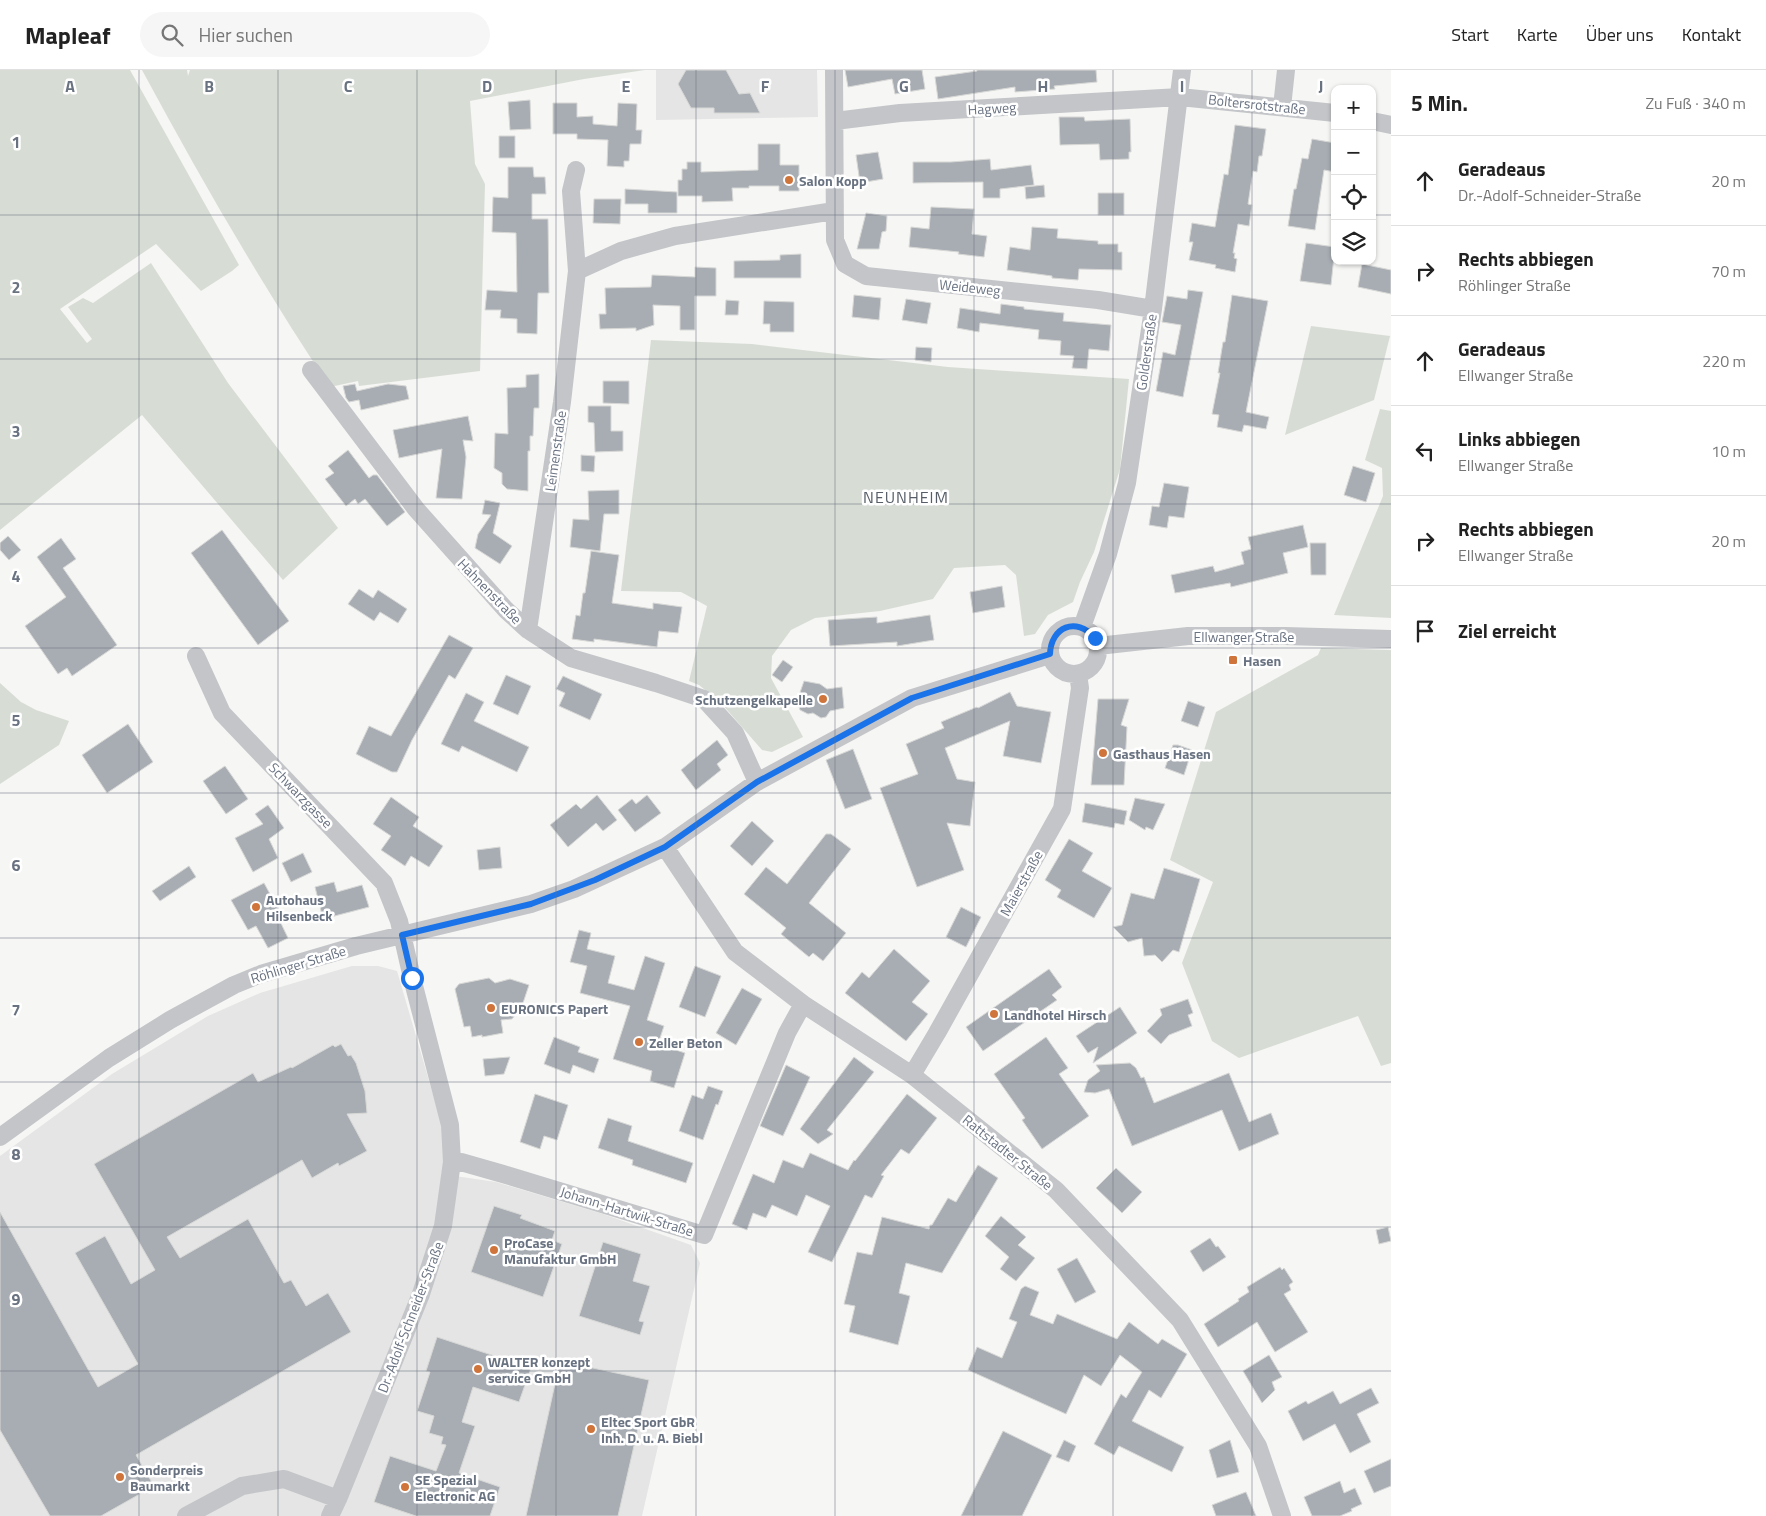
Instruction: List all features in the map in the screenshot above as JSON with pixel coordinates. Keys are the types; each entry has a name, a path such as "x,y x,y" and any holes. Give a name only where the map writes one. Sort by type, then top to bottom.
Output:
{"street":[{"name":"Weideweg","path":"834,70 835,240 845,264 866,276 1098,300 1153,309"},
{"name":"Golderstraße","path":"1082,627 1108,554 1126,483 1153,309 1182,70"},
{"path":"1282,107 1286,70"},
{"name":"Hagweg","path":"835,121 900,113 1180,97"},
{"name":"Boltersrotstraße","path":"1180,97 1331,112"},
{"path":"1376,121 1391,124"},
{"name":"Leimenstraße","path":"528,630 562,402 577,272 571,192 576,170"},
{"path":"577,272 621,250 675,236 834,211"},
{"name":"Hahnenstraße","path":"310,370 416,509 506,610 528,630 571,658 704,699 735,733 757,782"},
{"path":"1072,626 1082,627 1089,631 1095,638 1098,646 1098,656 1094,664 1088,671 1078,674 1069,674 1060,670 1054,664 1050,654 1050,645 1055,635 1062,629 1072,626"},
{"name":"Ellwanger Straße","path":"1098,646 1188,636 1295,636 1391,639"},
{"path":"665,847 757,782 912,698 1050,654"},
{"name":"Schwarzgasse","path":"196,656 222,713 384,883 399,921 402,935"},
{"name":"Maierstraße","path":"912,1075 1062,809 1080,688 1078,674"},
{"name":"Röhlinger Straße","path":"0,1137 109,1058 170,1020 234,985 261,974 356,946 531,904 574,888 665,847"},
{"name":"Rattstadter Straße","path":"665,847 735,952 803,1004 912,1075 1056,1190 1180,1320 1258,1446 1282,1516"},
{"name":"Dr.-Adolf-Schneider-Straße","path":"330,1516 424,1286 444,1226 452,1162 450,1125 402,935"},
{"name":"Johann-Hartwik-Straße","path":"452,1162 461,1162 503,1174 704,1235 787,1033 803,1004"},
{"path":"186,1516 242,1486 284,1479 338,1499"}],"shaded area":[{"path":"0,70 130,70 239,265 201,291 156,244 60,309 87,343 92,339 68,307 83,298 93,303 151,263 228,383 338,528 283,580 142,415 0,530"},
{"path":"142,70 187,70 188,76 190,70 645,70 584,79 470,101 475,164 485,184 480,371 359,386 358,381 330,387 232,231"},
{"path":"656,70 817,70 818,117 656,120"},
{"path":"1311,326 1390,336 1374,400 1285,435"},
{"path":"651,340 752,344 948,367 1129,379 1120,469 1094,552 1073,602 1048,615 1035,634 1024,636 1016,575 1005,565 954,568 933,599 880,611 815,618 791,630 772,656 771,678 803,737 772,752 762,750 721,703 699,685 689,681 707,606 681,592 621,591"},
{"path":"1380,409 1391,411 1391,618 1334,615 1383,496 1382,468 1365,460"},
{"path":"1321,648 1391,650 1391,1063 1381,1066 1358,1016 1239,1058 1212,1041 1182,963 1213,882 1170,860 1216,712 1318,655"},
{"path":"0,683 21,702 36,710 69,721 59,745 0,784"},
{"path":"352,966 378,966 397,971 441,1122 448,1175 496,1182 603,1214 691,1245 700,1263 642,1516 0,1516 0,1156 112,1074 208,1016 260,993"}],"building":[{"path":"686,70 726,70 739,94 750,93 760,113 714,113 714,108 691,108 678,84"},
{"path":"845,70 922,70 925,89 895,94 892,79 848,87"},
{"path":"977,70 1096,70 1097,82 1054,86 1055,89 1015,92 1015,87 938,99 935,77"},
{"path":"530,100 531,129 510,130 508,102"},
{"path":"553,103 577,103 577,117 593,116 593,124 617,126 618,103 637,104 636,130 642,130 641,144 630,144 629,161 624,161 624,167 607,166 608,140 577,139 577,134 553,134"},
{"path":"1059,117 1084,117 1085,121 1130,119 1131,152 1129,152 1129,159 1100,160 1099,144 1060,145"},
{"path":"1235,125 1266,129 1262,156 1259,156 1257,172 1253,171 1248,204 1252,205 1249,226 1238,224 1233,253 1235,253 1234,258 1237,259 1235,272 1215,268 1216,265 1189,260 1193,242 1189,242 1192,223 1215,227 1224,174 1228,175"},
{"path":"499,136 515,136 515,158 499,158"},
{"path":"1312,139 1331,142 1331,171 1324,170 1315,230 1288,226 1294,189 1296,189 1302,158 1308,159"},
{"path":"758,144 780,144 780,165 799,165 799,191 779,191 779,186 732,188 733,201 702,202 702,196 678,196 678,180 682,180 682,169 687,169 687,162 701,162 701,172 758,170"},
{"path":"878,152 883,179 860,183 856,155"},
{"path":"990,159 991,170 1031,165 1034,185 1000,189 1000,198 983,198 983,182 913,183 913,162"},
{"path":"508,167 533,167 534,177 545,177 546,194 532,194 532,219 548,219 549,293 538,293 537,334 517,333 517,319 500,318 501,310 485,310 487,290 517,292 516,233 492,232 493,197 508,198"},
{"path":"1044,185 1045,197 1026,199 1025,187"},
{"path":"625,189 677,192 677,213 648,213 648,204 625,204"},
{"path":"1098,193 1124,193 1124,215 1098,215"},
{"path":"594,199 621,199 620,224 593,223"},
{"path":"931,207 974,209 972,234 987,236 984,257 958,254 959,252 909,247 911,227 929,229"},
{"path":"866,213 887,216 886,231 882,232 879,249 857,249"},
{"path":"1032,227 1058,229 1057,238 1098,241 1098,244 1118,244 1118,252 1122,252 1122,270 1079,269 1078,280 1052,278 1052,276 1007,270 1010,247 1030,250"},
{"path":"1306,243 1331,246 1331,265 1333,265 1331,285 1300,281"},
{"path":"801,254 801,278 734,278 734,261 780,260 780,255"},
{"path":"1362,265 1391,270 1391,294 1358,287"},
{"path":"695,267 716,268 716,296 695,296 695,330 680,330 680,306 653,305 654,325 636,331 636,328 600,329 599,314 606,314 605,288 651,287 652,275 695,277"},
{"path":"1188,290 1203,292 1183,397 1156,391 1163,352 1175,355 1181,325 1162,322 1167,296 1187,299"},
{"path":"854,295 881,298 879,320 852,317"},
{"path":"1232,295 1268,301 1246,412 1269,417 1266,429 1244,425 1242,432 1217,427 1219,415 1212,414"},
{"path":"906,299 931,303 927,324 902,320"},
{"path":"726,300 739,301 738,315 725,315"},
{"path":"764,301 794,302 794,332 770,332 770,324 763,324"},
{"path":"1001,304 1024,307 1024,309 1064,313 1063,321 1111,325 1109,351 1089,349 1087,369 1072,368 1074,356 1060,355 1061,341 1038,339 1039,330 980,323 979,332 957,328 960,308 1000,314"},
{"path":"916,347 932,348 931,362 915,360"},
{"path":"539,374 539,408 534,408 533,436 530,436 530,451 528,451 528,491 507,489 502,484 502,473 494,468 495,433 508,434 507,388 526,387 526,375"},
{"path":"603,381 629,381 629,404 603,403"},
{"path":"355,384 357,391 388,384 406,386 409,399 361,410 359,400 349,402 346,398 343,386"},
{"path":"588,406 611,406 611,431 623,431 623,451 595,452 594,423 588,422"},
{"path":"468,416 473,441 463,440 466,457 462,499 436,498 442,449 399,458 393,430"},
{"path":"348,450 369,478 377,475 405,512 387,526 365,499 358,504 355,499 346,506 325,479 334,473 328,466"},
{"path":"581,455 595,456 594,472 581,471"},
{"path":"1353,466 1375,473 1366,502 1344,495"},
{"path":"1164,483 1189,487 1184,518 1169,516 1167,528 1149,525 1152,506 1159,507"},
{"path":"619,490 619,514 604,514 600,551 570,547 573,519 589,520 588,491"},
{"path":"485,500 500,503 493,533 512,546 500,564 475,548 478,534 491,515 482,514"},
{"path":"1303,525 1308,547 1283,553 1288,573 1231,587 1230,583 1175,593 1171,575 1213,566 1215,572 1244,564 1241,552 1251,549 1248,537"},
{"path":"222,530 289,621 258,645 191,553"},
{"path":"8,536 21,550 9,560 0,550 0,543"},
{"path":"61,538 76,559 63,568 117,645 72,676 67,668 58,674 25,626 66,597 37,557"},
{"path":"1310,543 1326,543 1326,575 1311,575"},
{"path":"591,551 619,555 612,603 653,609 653,603 682,607 678,633 659,631 657,647 594,639 594,642 572,639 576,615 580,616 583,593 585,593"},
{"path":"1002,586 1005,607 973,613 970,592"},
{"path":"359,589 373,598 378,590 407,609 398,623 380,612 374,621 348,604"},
{"path":"930,615 934,640 897,646 897,642 830,646 828,620 877,617 877,623"},
{"path":"449,635 473,648 455,679 449,675 412,740 397,772 392,772 356,754 369,726 391,736"},
{"path":"783,660 793,667 782,682 772,675"},
{"path":"506,675 531,686 518,715 493,704"},
{"path":"563,676 602,694 590,720 559,706 565,693 556,689"},
{"name":"Schutzengelkapelle","path":"804,681 820,684 827,689 842,687 844,708 830,711 826,717 821,718 813,713 808,714 800,710 797,701"},
{"path":"1010,692 1017,706 1051,712 1041,763 1003,756 1010,721 945,748 957,779 975,782 970,826 947,823 964,870 917,887 880,788 918,774 906,744 944,728 941,722 978,708"},
{"path":"466,693 484,702 474,721 529,747 517,772 462,746 459,752 441,744"},
{"name":"Gasthaus Hasen","path":"1098,699 1129,699 1121,725 1127,727 1124,785 1091,785"},
{"path":"1188,701 1205,707 1198,727 1181,721"},
{"path":"128,724 153,762 107,793 82,755"},
{"path":"717,740 728,755 717,764 721,770 696,790 681,770"},
{"path":"1173,745 1192,750 1184,775 1165,768"},
{"path":"853,749 872,799 845,809 826,760"},
{"path":"225,766 248,799 226,814 203,781"},
{"path":"597,795 617,820 603,831 596,823 568,847 550,825 576,804 581,809"},
{"path":"647,795 661,813 635,832 618,810 632,799 636,804"},
{"path":"391,797 419,817 413,826 443,846 429,867 411,856 405,866 381,850 391,836 373,824"},
{"path":"1135,798 1165,804 1153,830 1146,827 1145,830 1129,820"},
{"path":"1085,803 1127,811 1124,825 1115,823 1114,828 1082,822"},
{"path":"268,805 284,828 269,839 278,858 253,872 235,838 263,824 255,814"},
{"path":"752,821 774,841 752,866 730,846"},
{"path":"826,834 831,834 851,849 809,903 846,933 823,961 813,953 809,957 781,934 786,928 744,894 766,867 787,884"},
{"path":"1069,839 1093,853 1082,871 1112,888 1094,918 1057,897 1061,890 1045,880"},
{"path":"500,847 502,868 479,870 477,850"},
{"path":"303,853 312,872 291,882 282,863"},
{"path":"189,866 196,877 160,901 152,891"},
{"path":"1164,868 1200,879 1179,952 1173,950 1162,962 1155,955 1144,956 1142,938 1128,942 1113,927 1122,925 1131,893 1154,899"},
{"path":"334,882 337,892 362,885 369,907 323,919 315,887"},
{"name":"Autohaus Hilsenbeck","path":"264,883 281,914 277,915 288,938 268,948 256,926 248,930 231,900"},
{"path":"961,907 981,917 966,947 946,937"},
{"path":"579,930 591,933 587,949 615,956 608,983 634,990 645,956 665,963 647,1020 664,1026 658,1044 685,1053 674,1088 650,1081 652,1071 613,1059 630,1006 580,993 587,966 570,962"},
{"path":"894,949 930,981 912,1002 928,1014 906,1041 845,993 862,972 869,978"},
{"path":"695,966 721,976 705,1017 679,1007"},
{"path":"1049,969 1062,987 1052,995 1057,1000 983,1051 966,1027"},
{"name":"EURONICS Papert","path":"489,978 495,983 510,979 529,985 519,1015 516,1014 512,1019 501,1020 503,1033 472,1037 470,1026 464,1027 455,989 459,984"},
{"path":"742,988 762,999 736,1045 716,1033"},
{"path":"1188,999 1193,1013 1188,1015 1192,1026 1169,1035 1161,1044 1147,1031 1162,1015 1160,1009"},
{"path":"1120,1007 1137,1033 1093,1063 1098,1047 1088,1053 1076,1036"},
{"path":"554,1037 580,1047 578,1052 599,1059 594,1073 573,1065 570,1074 544,1064"},
{"path":"1046,1037 1068,1068 1059,1074 1089,1116 1042,1149 1022,1120 1025,1118 994,1074"},
{"path":"341,1044 348,1056 351,1055 356,1063 365,1091 367,1113 347,1114 367,1151 339,1166 338,1163 312,1178 302,1160 167,1237 180,1258 248,1219 284,1283 291,1280 306,1306 328,1293 351,1332 136,1455 154,1486 101,1516 50,1516 0,1430 0,1212 98,1387 138,1364 75,1253 105,1236 131,1284 155,1270 94,1164 253,1073 258,1082 292,1068 333,1045 335,1047"},
{"path":"510,1057 504,1074 485,1076 483,1059"},
{"path":"854,1057 874,1072 827,1130 833,1134 818,1144 800,1129"},
{"path":"1130,1063 1136,1068 1141,1078 1144,1077 1154,1103 1229,1073 1249,1122 1271,1113 1279,1134 1239,1151 1222,1110 1132,1146 1109,1089 1095,1093 1084,1092 1088,1080 1100,1071 1096,1065"},
{"path":"786,1065 810,1077 783,1136 760,1126"},
{"path":"708,1086 723,1091 718,1105 716,1104 703,1140 679,1131 692,1095 703,1099"},
{"path":"535,1094 568,1105 557,1140 544,1136 540,1149 520,1142"},
{"path":"907,1094 937,1118 909,1154 901,1149 881,1175 884,1176 872,1198 865,1195 832,1262 808,1252 830,1206 806,1195 797,1216 772,1205 766,1218 753,1213 747,1230 732,1224 753,1174 774,1183 783,1160 803,1168 810,1153 848,1170"},
{"path":"608,1118 632,1126 628,1141 693,1163 686,1183 632,1165 633,1160 598,1148"},
{"path":"978,1165 998,1178 942,1273 906,1263 899,1293 910,1296 898,1345 849,1332 855,1306 844,1304 857,1252 872,1255 882,1217 929,1229 948,1198 956,1202"},
{"path":"1116,1168 1142,1192 1122,1213 1096,1188"},
{"path":"494,1206 522,1215 520,1218 555,1231 552,1240 562,1244 543,1297 471,1272"},
{"path":"1001,1216 1026,1237 1018,1245 1035,1258 1016,1281 1000,1269 1009,1257 985,1236"},
{"path":"1388,1227 1391,1241 1379,1244 1376,1230"},
{"path":"1210,1238 1226,1257 1203,1272 1190,1251"},
{"path":"603,1242 641,1254 633,1281 650,1286 639,1321 644,1322 640,1335 579,1316"},
{"path":"1077,1258 1096,1292 1075,1303 1057,1269"},
{"path":"1280,1267 1282,1270 1284,1268 1293,1282 1289,1285 1291,1290 1284,1294 1308,1332 1275,1352 1257,1322 1218,1347 1204,1324 1239,1301 1238,1299 1249,1292 1247,1287"},
{"path":"1025,1286 1039,1292 1030,1315 1053,1324 1057,1314 1117,1339 1129,1322 1158,1344 1162,1339 1187,1354 1161,1398 1149,1390 1132,1421 1184,1447 1172,1472 1119,1446 1114,1455 1094,1444 1121,1394 1126,1398 1142,1372 1120,1355 1101,1386 1084,1375 1066,1414 968,1370 977,1347 1002,1358 1017,1322 1009,1319 1021,1289"},
{"path":"437,1337 531,1368 519,1402 473,1387 462,1422 475,1426 459,1473 500,1487 490,1516 416,1516 374,1502 390,1456 436,1471 446,1445 441,1444 443,1437 429,1433 434,1416 417,1411 430,1372 426,1371"},
{"path":"1269,1355 1282,1377 1272,1382 1275,1390 1262,1403 1243,1371"},
{"name":"Eltec Sport GbR Inh. D. u. A. Biebl","path":"560,1361 649,1380 618,1516 526,1516"},
{"path":"1371,1388 1379,1403 1357,1414 1371,1442 1350,1453 1335,1424 1303,1441 1288,1411 1306,1401 1308,1404 1333,1391 1340,1404"},
{"path":"1003,1431 1052,1455 1022,1516 961,1516"},
{"path":"1064,1440 1076,1446 1069,1462 1056,1457"},
{"path":"1230,1440 1239,1472 1217,1478 1209,1450"},
{"path":"1391,1459 1391,1486 1374,1493 1364,1471"},
{"path":"1340,1481 1344,1493 1355,1488 1362,1504 1340,1516 1312,1516 1304,1497"},
{"path":"1246,1492 1256,1516 1216,1516 1212,1505"}],"place":[{"name":"Salon Kopp","path":"789,180"},
{"name":"Hasen","path":"1233,660"},
{"name":"Schutzengelkapelle","path":"823,699"},
{"name":"Gasthaus Hasen","path":"1103,753"},
{"name":"Autohaus Hilsenbeck","path":"256,907"},
{"name":"EURONICS Papert","path":"491,1008"},
{"name":"Landhotel Hirsch","path":"994,1014"},
{"name":"Zeller Beton","path":"639,1042"},
{"name":"ProCase Manufaktur GmbH","path":"494,1250"},
{"name":"WALTER konzept service GmbH","path":"478,1369"},
{"name":"Eltec Sport GbR Inh. D. u. A. Biebl","path":"591,1429"},
{"name":"Sonderpreis Baumarkt","path":"120,1477"},
{"name":"SE Spezial Electronic AG","path":"405,1487"}],"district":[{"name":"NEUNHEIM","path":"906,497"}],"route":[{"path":"412,978 402,935 531,904 595,880 665,847 757,782 912,698 1050,654 1050,645 1055,635 1062,629 1072,626 1082,627 1095,638"}]}
